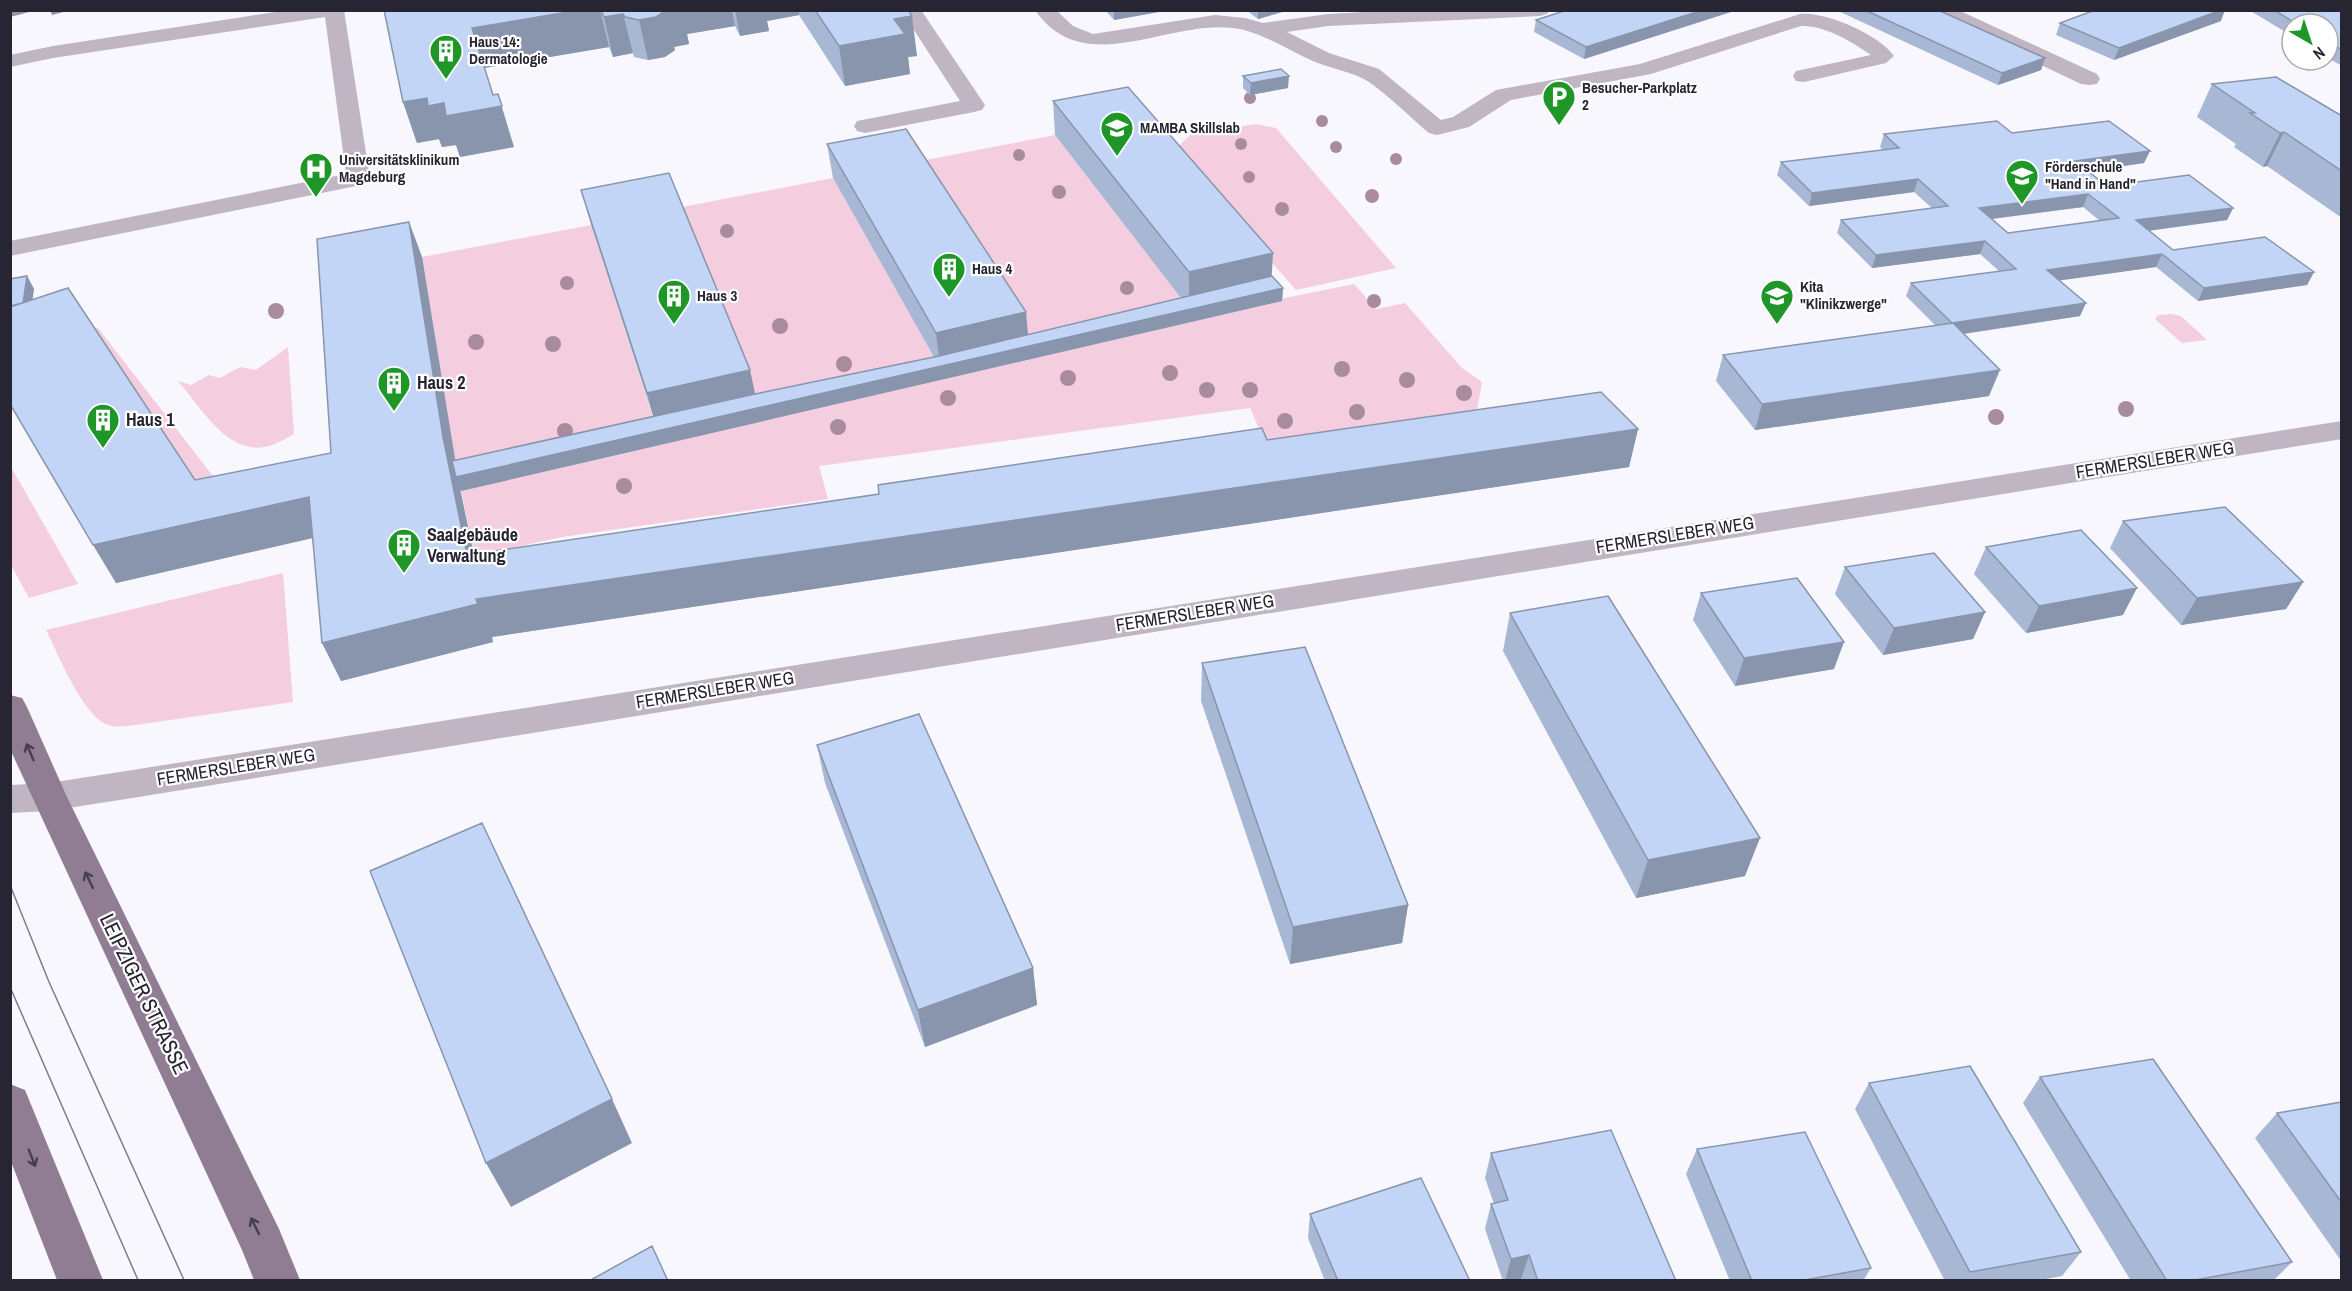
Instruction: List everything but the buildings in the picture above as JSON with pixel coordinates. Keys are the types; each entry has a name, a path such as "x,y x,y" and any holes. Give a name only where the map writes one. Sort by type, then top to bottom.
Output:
{"main road":[{"name":"LEIPZIGER STRASSE","path":"10,707 30,798 263,1244 277,1281"},
{"path":"10,1103 80,1281"}],"street":[{"path":"200,10 230,25"},
{"path":"10,61 86,47 333,10 358,179 10,249"},
{"path":"865,126 974,105 911,10"},
{"path":"1045,10 1061,28 1075,38 1092,40 1215,21 1245,24 1263,29 1316,55 1371,74 1437,128 1461,122 1504,95 1644,70 1798,20 1807,19 1823,23 1876,48 1884,56 1804,76"},
{"path":"1263,29 1328,20 1540,10"},
{"path":"1941,10 2089,79"},
{"path":"86,47 123,21"},
{"name":"FERMERSLEBER WEG","path":"30,798 2342,430"}],"shaded area":[{"path":"1256,124 1276,128 1396,268 1296,290 1174,151 1190,135"},
{"path":"1055,135 1189,308 1029,348 910,163"},
{"path":"833,178 941,369 758,407 677,208"},
{"path":"591,225 657,430 457,474 422,257"},
{"path":"1354,284 1376,309 1405,303 1462,368 1482,382 1476,415 1267,446 1250,408 819,466 828,499 562,537 475,556 461,491 1282,301 1280,299"},
{"path":"2158,315 2181,316 2207,340 2182,343 2155,319"},
{"path":"87,324 98,328 213,476 245,483 214,518"},
{"path":"288,347 294,434 272,445 257,448 243,445 230,438 207,417 178,381 191,385 209,375 220,378 240,367 256,370"},
{"path":"10,467 78,584 29,598 11,565"},
{"path":"283,573 293,702 136,725 118,727 108,725 89,710 64,668 46,630"}],"tram line":[{"path":"10,885 49,982 184,1280"},
{"path":"10,987 138,1280"}],"place":[{"name":"Haus 14: Dermatologie","path":"446,80"},
{"name":"Besucher-Parkplatz 2","path":"1559,126"},
{"name":"MAMBA Skillslab","path":"1117,157"},
{"name":"Universitätsklinikum Magdeburg","path":"316,198"},
{"name":"Förderschule \"Hand in Hand\"","path":"2022,205"},
{"name":"Haus 4","path":"949,298"},
{"name":"Haus 3","path":"674,325"},
{"name":"Kita \"Klinikzwerge\"","path":"1777,325"},
{"name":"Haus 2","path":"394,412"},
{"name":"Haus 1","path":"103,449"},
{"name":"Saalgebäude Verwaltung","path":"404,574"}]}
